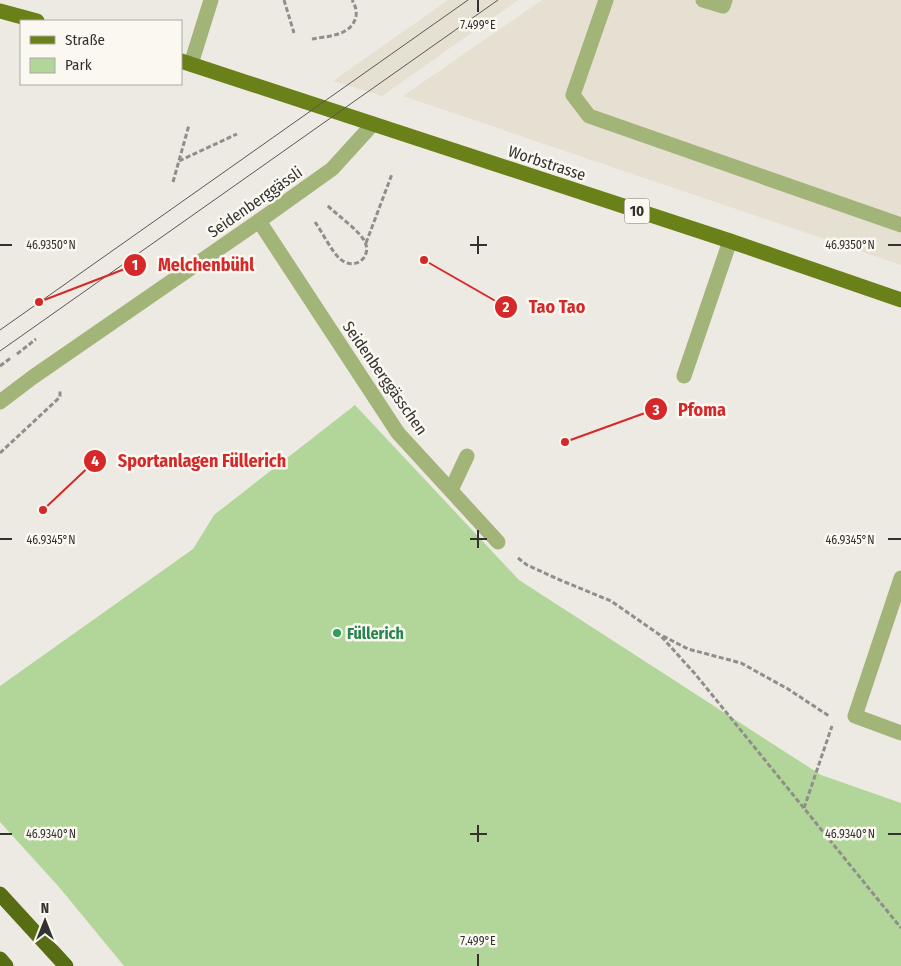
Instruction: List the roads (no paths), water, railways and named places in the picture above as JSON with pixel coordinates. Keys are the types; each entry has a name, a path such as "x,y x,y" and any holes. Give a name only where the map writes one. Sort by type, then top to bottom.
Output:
{"highway":[{"path":"0,894 66,966"},
{"path":"0,959 6,966"}],"main road":[{"path":"0,11 33,20"},
{"name":"Worbstrasse","path":"186,62 730,241 901,300"}],"street":[{"path":"186,62 212,0"},
{"path":"606,0 573,95 589,116 901,225"},
{"path":"702,0 723,6 725,0"},
{"name":"Seidenberggässli","path":"0,402 33,377 332,169 373,124"},
{"name":"Seidenberggässchen","path":"259,221 398,433 498,542"},
{"path":"684,376 730,241"},
{"path":"451,490 467,456"},
{"path":"901,578 895,612 855,716 901,733"}],"tram line":[{"path":"0,330 468,0"},
{"path":"0,351 498,0"}],"place":[{"name":"Tao Tao","path":"424,260"},
{"name":"Melchenbühl","path":"39,302"},
{"name":"Pfoma","path":"565,442"},
{"name":"Sportanlagen Füllerich","path":"43,510"},
{"name":"Füllerich","path":"337,633"}]}
